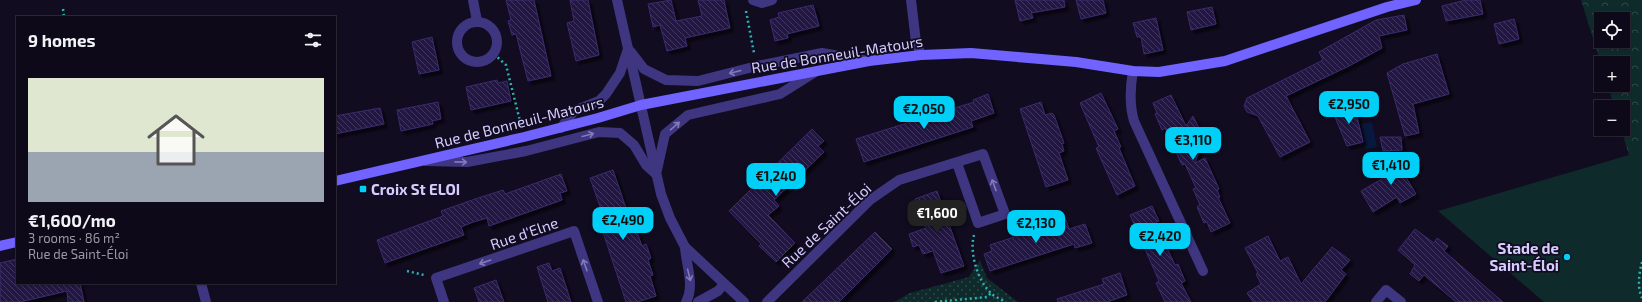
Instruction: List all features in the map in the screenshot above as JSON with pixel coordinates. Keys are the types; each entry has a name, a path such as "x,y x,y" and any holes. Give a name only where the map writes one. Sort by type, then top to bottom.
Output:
{"main road":[{"name":"Rue de Bonneuil-Matours","path":"336,181 561,128 641,105 869,61 921,55 971,53 1076,62 1133,71 1159,72 1225,61 1387,7 1416,0"},
{"path":"0,246 16,242"}],"street":[{"path":"473,0 476,21"},
{"path":"617,0 661,194 670,218 684,247 690,282 689,296 686,302"},
{"path":"750,3 772,0"},
{"path":"912,0 916,42 921,55"},
{"path":"476,21 488,24 496,32 498,43 494,54 484,61 477,62 471,61 461,54 457,42 460,30 470,22 476,21"},
{"path":"628,49 644,69 666,80 698,81 757,66 822,53 869,61"},
{"path":"561,128 574,111 599,101 606,94 620,74 628,49"},
{"path":"1133,71 1130,84 1130,110 1203,271"},
{"path":"656,174 665,134 688,115 780,94 815,72"},
{"path":"422,161 467,162 526,151 599,132 620,134 634,145 646,165 656,174"},
{"name":"Rue de Saint-Éloi","path":"767,302 870,200 899,180 983,154 1005,214 978,224"},
{"path":"957,163 978,224"},
{"name":"Rue d'Elne","path":"444,302 436,278 574,231 598,302"},
{"path":"684,247 744,302"},
{"path":"201,284 206,302"},
{"path":"698,302 718,291 724,284"},
{"path":"1376,302 1386,290 1401,302"}],"path":[{"path":"750,3 745,12 757,66"},
{"path":"63,9 64,16"},
{"path":"494,54 506,65 524,137"},
{"path":"978,224 973,237 973,262 991,294 1005,302"},
{"path":"1642,262 1639,271 1639,291 1642,298"},
{"path":"935,302 981,298 987,297 991,294"}],"green space":[{"path":"1581,0 1642,0 1642,155 1629,155 1623,136 1630,136 1630,100 1612,100 1610,92 1630,92 1630,56 1598,56 1596,48 1630,48 1630,12 1594,12 1594,42"},
{"name":"Stade de Saint-Éloi","path":"1629,155 1642,155 1642,302 1544,302 1438,211"},
{"path":"980,260 987,278 1018,302 894,302 910,293 969,277"}],"water":[{"path":"1372,122 1377,147 1365,149 1361,124"}],"building":[{"path":"506,0 534,0 551,76 528,81 516,34 512,35 508,21 511,20"},
{"path":"570,0 588,0 599,55 576,61 567,23 574,21"},
{"path":"671,0 676,21 702,16 698,0 724,0 730,28 685,38 687,46 667,51 660,25 653,27 648,4"},
{"path":"1015,0 1064,0 1065,7 1031,13 1033,18 1020,21"},
{"path":"1076,0 1103,0 1106,13 1081,19"},
{"path":"1466,0 1480,0 1483,14 1446,21 1442,6"},
{"path":"813,5 819,26 787,34 788,38 775,41 770,20 779,17 778,13"},
{"path":"1212,7 1216,24 1191,30 1187,12"},
{"path":"1404,15 1407,30 1379,36 1382,48 1349,66 1286,96 1310,142 1280,157 1258,116 1247,112 1244,106 1247,98 1323,60 1319,52 1376,20"},
{"path":"1156,18 1163,50 1144,54 1141,37 1137,37 1133,23"},
{"path":"1514,19 1519,39 1499,44 1494,24"},
{"path":"432,37 439,70 419,74 412,42"},
{"path":"1437,54 1449,94 1413,104 1419,133 1405,136 1387,73 1403,64"},
{"path":"497,80 498,83 507,81 511,101 471,110 466,87"},
{"path":"1101,93 1118,129 1114,131 1121,147 1119,148 1135,186 1117,195 1096,148 1099,147 1080,103"},
{"path":"988,94 994,113 971,121 973,127 864,162 856,139 974,102 973,100"},
{"path":"1171,95 1186,126 1193,116 1204,138 1195,163 1205,158 1219,189 1217,190 1220,197 1218,197 1230,223 1211,232 1207,222 1204,223 1197,207 1200,205 1193,189 1196,188 1185,164 1182,165 1165,128 1162,130 1155,114 1157,113 1153,103"},
{"path":"438,102 441,119 432,121 433,124 401,131 397,110"},
{"path":"1041,102 1045,115 1052,113 1054,115 1064,143 1062,144 1064,151 1059,153 1068,180 1046,187 1020,109"},
{"path":"1354,104 1363,142 1347,146 1332,110"},
{"path":"380,108 384,124 336,134 336,116"},
{"path":"812,129 824,141 818,146 824,152 774,200 779,206 768,215 795,243 776,262 759,246 761,244 729,211"},
{"path":"1380,137 1401,137 1402,150 1383,151"},
{"path":"1391,157 1420,165 1404,174 1416,194 1400,203 1397,197 1373,212 1361,191 1387,176"},
{"path":"613,170 629,217 632,219 642,246 646,244 651,258 648,260 653,275 650,276 656,296 637,302 626,302 601,226 600,220 604,218 590,178"},
{"path":"561,174 567,191 560,193 562,200 489,226 487,218 473,222 461,227 464,235 385,263 377,240 443,216 441,211 503,190 505,194"},
{"path":"937,191 964,266 941,273 933,251 923,254 919,245 913,247 909,234 926,228 915,199"},
{"path":"1152,206 1159,221 1156,222 1160,233 1175,265 1178,264 1185,281 1181,283 1191,302 1165,302 1156,283 1159,281 1130,215"},
{"path":"1066,220 1069,229 1085,224 1092,243 1075,248 1074,244 990,271 984,254 992,251 990,245"},
{"path":"1415,229 1434,243 1437,238 1448,246 1444,251 1503,302 1456,302 1424,275 1419,281 1410,274 1415,265 1398,250"},
{"path":"875,232 892,249 839,302 802,302"},
{"path":"1268,236 1280,261 1288,257 1301,284 1332,247 1350,260 1341,270 1346,274 1325,302 1253,302 1247,293 1261,284 1256,274 1258,273 1245,248"},
{"path":"16,259 16,284 80,284 84,302 68,302 67,291 20,302 0,302 0,263"},
{"path":"549,263 552,271 560,268 571,302 548,302 537,267"},
{"path":"1120,273 1127,295 1107,302 1058,302 1057,299 1104,284 1102,279"},
{"path":"496,280 504,302 479,302 474,288"}],"place":[{"name":"Croix St ELOI","path":"363,189"},
{"name":"Stade de Saint-Éloi","path":"1567,257"}]}
